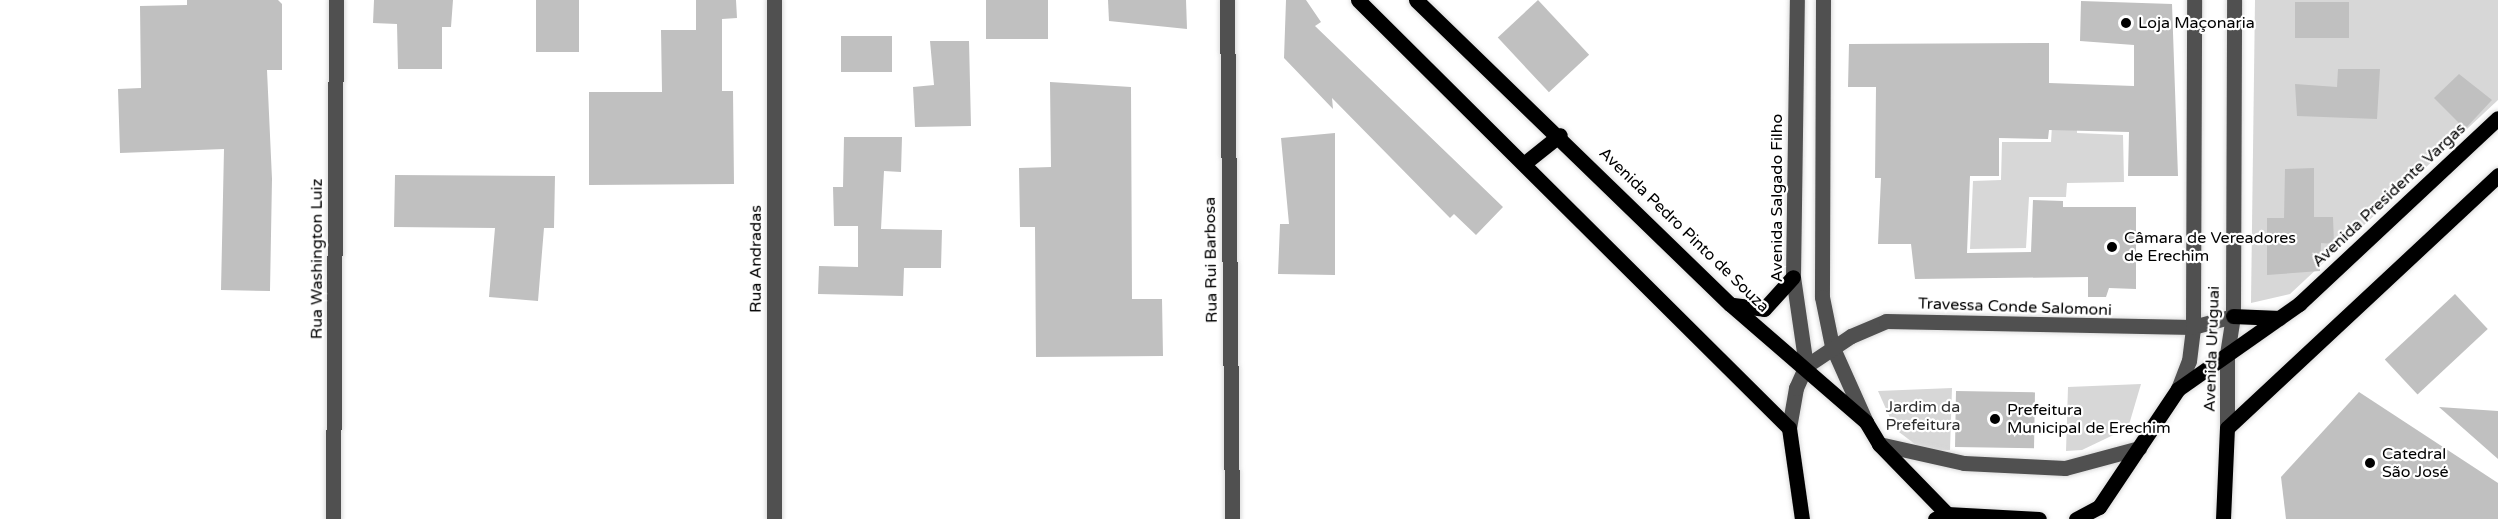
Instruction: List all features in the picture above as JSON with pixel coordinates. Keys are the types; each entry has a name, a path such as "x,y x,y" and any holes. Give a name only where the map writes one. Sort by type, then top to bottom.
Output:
{"main road":[{"path":"1358,0 1526,162 1789,428 1802,519"},
{"name":"Avenida Pedro Pinto de Souza","path":"1416,0 1560,135 1730,304 1806,366 1866,422 1879,444 1941,517"},
{"name":"Avenida Presidente Vargas","path":"2076,519 2099,507 2178,389 2278,318 2498,118"},
{"path":"1526,162 1560,135"},
{"path":"2227,428 2498,175"},
{"path":"1730,304 1764,309 1793,278"},
{"path":"2233,316 2278,318"},
{"name":"Avenida Uruguai","path":"2223,519 2227,428"},
{"path":"1941,517 2039,519"}],"street":[{"name":"Rua Washington Luiz","path":"333,519 336,0"},
{"name":"Rua Andradas","path":"774,0 774,519"},
{"name":"Rua Rui Barbosa","path":"1227,0 1232,519"},
{"name":"Avenida Salgado Filho","path":"1789,428 1793,399 1806,366 1793,278 1797,0"},
{"path":"1823,0 1822,297 1832,346 1866,422"},
{"name":"Avenida Uruguai","path":"2178,389 2189,361 2193,327 2194,0"},
{"name":"Avenida Uruguai","path":"2227,428 2227,354 2233,316 2234,0"},
{"name":"Travessa Conde Salomoni","path":"1806,366 1832,346 1886,321 2193,327 2233,316"},
{"path":"1879,444 1964,463 2065,468 2139,448"}],"green space":[{"path":"2255,0 2498,0 2498,100 2290,294 2251,303"},
{"path":"2053,110 2076,110 2077,133 2123,135 2124,182 2067,183 2066,197 2029,197 2026,248 1970,249 1973,181 2001,180 2002,142 2051,142"},
{"path":"2141,384 2128,428 2082,450 2066,451 2068,387"},
{"name":"Jardim da Prefeitura","path":"1952,388 1950,450 1924,451 1895,429 1878,391"}],"building":[{"path":"187,0 278,0 282,4 282,70 267,70 272,179 270,291 221,290 224,149 120,153 118,89 141,88 140,6 187,5"},
{"path":"374,0 453,0 451,27 442,27 442,69 398,69 397,24 373,23"},
{"path":"536,0 579,0 579,52 536,52"},
{"path":"696,0 736,0 737,18 722,19 722,91 733,91 734,184 589,185 589,92 662,92 661,30 696,30"},
{"path":"986,0 1048,0 1048,39 986,39"},
{"path":"1108,0 1186,0 1187,29 1109,21"},
{"path":"1286,0 1306,0 1321,22 1315,26 1503,207 1476,235 1454,214 1450,218 1332,98 1333,109 1284,58"},
{"path":"1538,0 1589,55 1549,92 1498,38"},
{"path":"2081,1 2172,4 2178,176 2128,176 2129,132 2049,130 2048,139 1999,138 1999,176 1970,176 1967,253 2031,252 2033,200 2063,201 2063,207 2136,207 2136,289 2109,288 2106,297 2088,297 2088,277 1915,279 1911,244 1878,244 1881,178 1875,178 1876,87 1848,87 1849,44 2049,43 2049,83 2134,86 2134,45 2080,41"},
{"path":"2295,2 2349,2 2349,38 2295,38"},
{"path":"841,36 892,36 892,72 841,72"},
{"path":"930,41 969,41 971,126 915,127 913,87 934,85"},
{"path":"2338,69 2380,69 2377,119 2297,116 2295,84 2337,87"},
{"path":"2459,74 2492,100 2465,129 2434,98"},
{"path":"1050,82 1131,87 1132,299 1162,299 1163,356 1036,357 1035,227 1020,227 1019,168 1051,167"},
{"path":"1335,133 1335,275 1278,274 1280,224 1289,224 1281,138"},
{"path":"844,137 902,137 901,172 884,171 881,229 942,230 941,268 904,268 903,296 818,294 819,266 858,267 858,226 834,226 833,187 843,187"},
{"path":"2314,168 2314,217 2333,217 2334,244 2321,243 2320,271 2267,275 2267,218 2284,218 2285,169"},
{"path":"395,175 555,176 554,228 544,228 538,301 489,297 495,228 394,227"},
{"path":"2455,294 2488,329 2418,395 2385,359"},
{"name":"Prefeitura Municipal de Erechim","path":"1956,391 2035,392 2034,448 1955,447"},
{"name":"Catedral São José","path":"2359,392 2498,483 2498,519 2286,519 2281,477"},
{"path":"2439,407 2498,411 2498,459"}],"place":[{"name":"Loja Maçonaria","path":"2126,23"},
{"name":"Câmara de Vereadores de Erechim","path":"2112,247"},
{"name":"Prefeitura Municipal de Erechim","path":"1995,419"},
{"name":"Catedral São José","path":"2370,463"}]}
